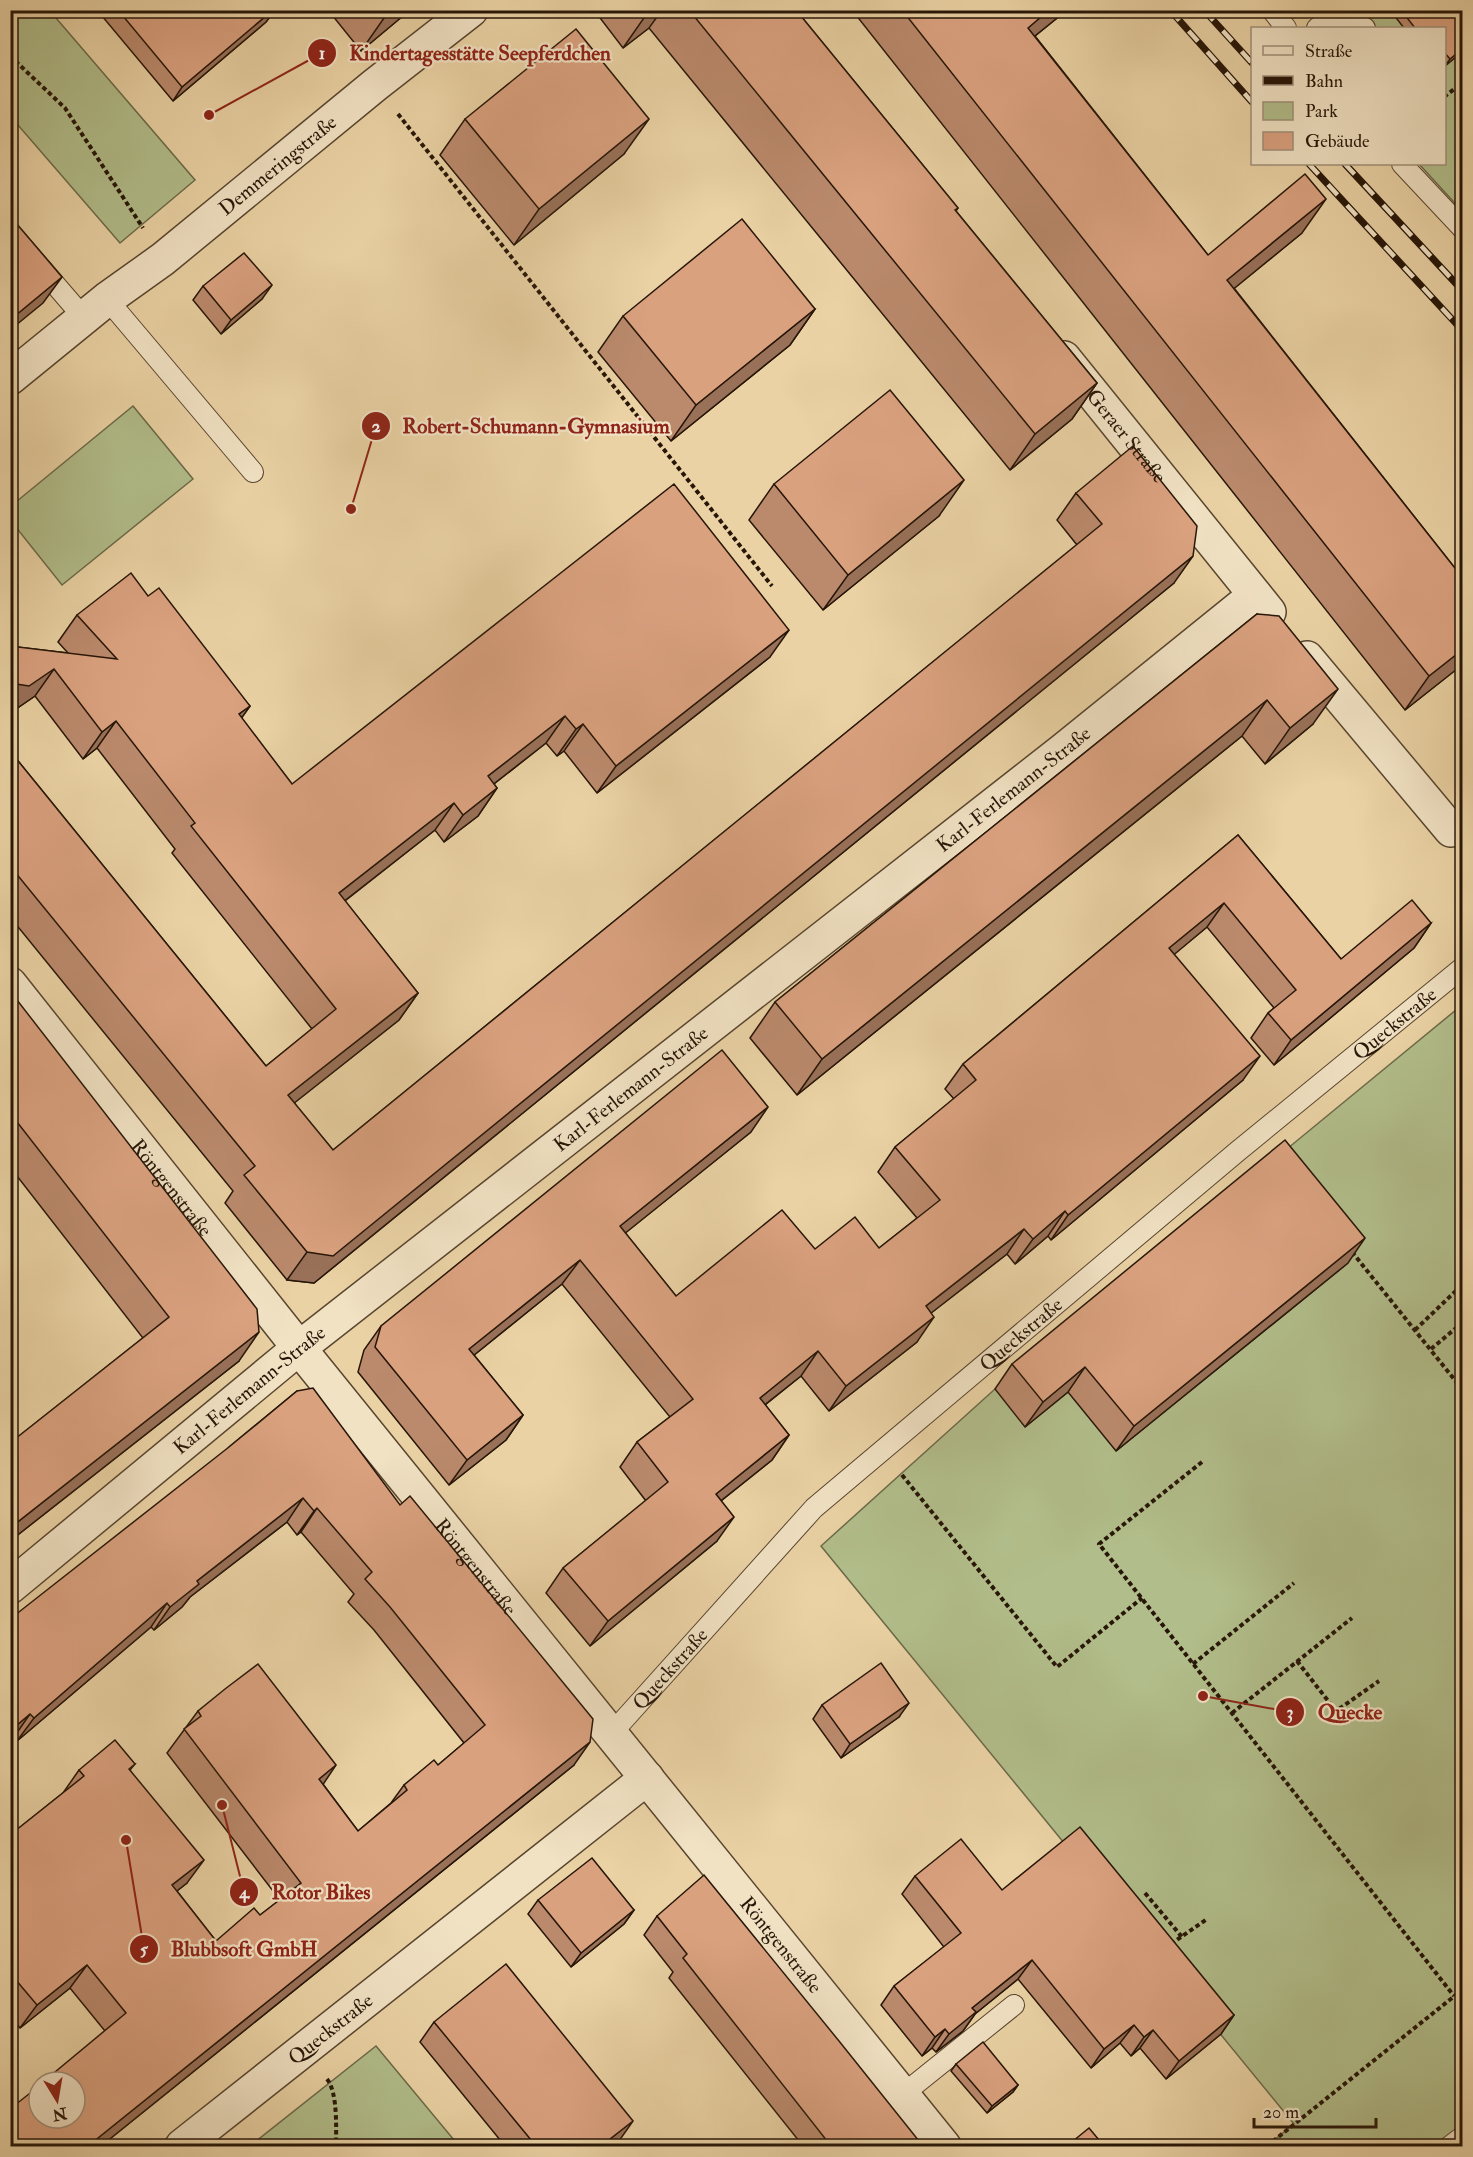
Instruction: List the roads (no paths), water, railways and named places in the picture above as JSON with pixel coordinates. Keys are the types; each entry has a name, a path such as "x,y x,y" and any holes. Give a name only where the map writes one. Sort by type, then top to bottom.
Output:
{"street":[{"name":"Demmeringstraße","path":"10,378 163,259 375,85 471,10"},
{"name":"Geraer Straße","path":"1044,334 1255,596 1457,835"},
{"name":"Karl-Ferlemann-Straße","path":"10,1587 299,1348 1062,751 1255,596"},
{"name":"Röntgenstraße","path":"10,984 299,1348 944,2146"},
{"name":"Queckstraße","path":"182,2146 648,1778"}],"lane":[{"path":"1272,10 1285,27"},
{"path":"1318,27 1336,20 1353,21 1363,27"},
{"path":"1403,165 1462,228"},
{"path":"10,232 96,309 253,472"},
{"name":"Queckstraße","path":"611,1734 814,1508 1230,1158 1462,968"},
{"path":"902,2095 1014,2005"},
{"path":"1450,2146 1462,2137"}],"railway":[{"path":"1170,10 1251,101"},
{"path":"1204,10 1251,62"},
{"path":"1310,165 1462,330"},
{"path":"1346,165 1462,290"}],"place":[{"name":"Kindertagesstätte Seepferdchen","path":"209,115"},
{"name":"Robert-Schumann-Gymnasium","path":"351,509"},
{"name":"Quecke","path":"1203,1696"},
{"name":"Rotor Bikes","path":"222,1805"},
{"name":"Blubbsoft GmbH","path":"126,1840"}]}
